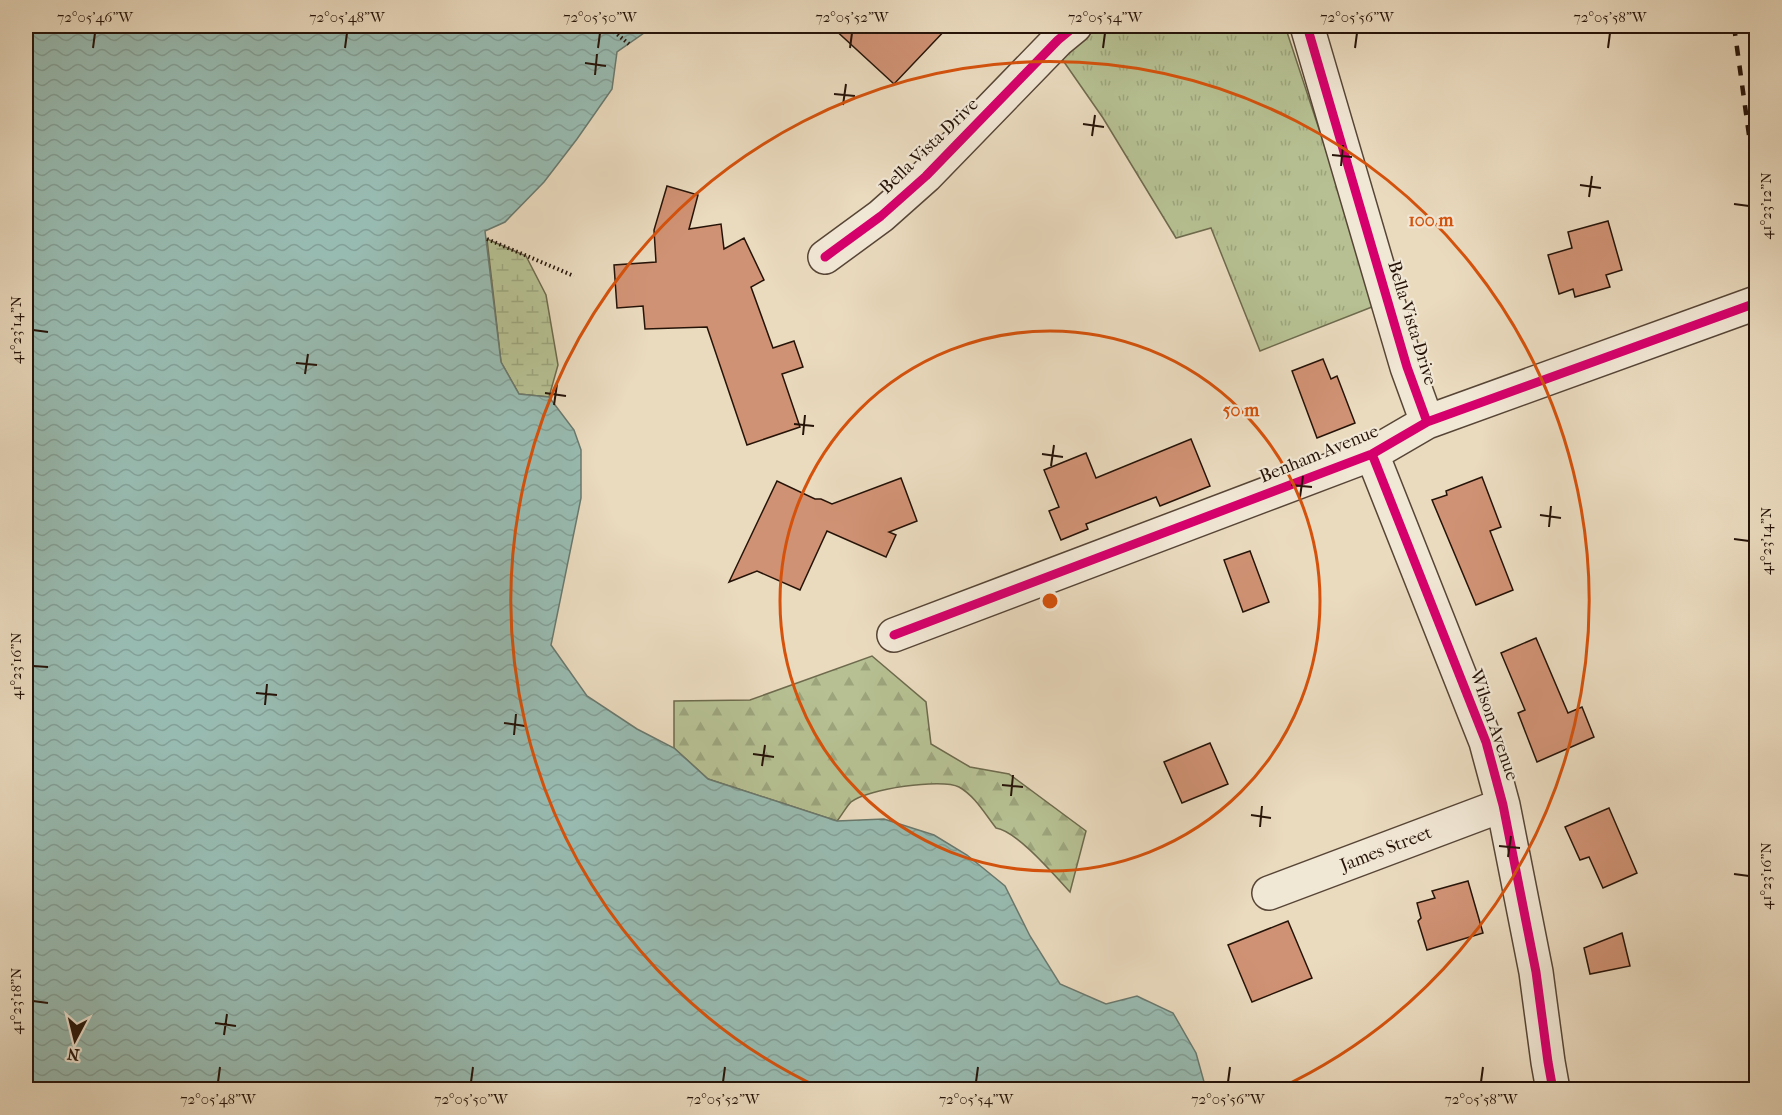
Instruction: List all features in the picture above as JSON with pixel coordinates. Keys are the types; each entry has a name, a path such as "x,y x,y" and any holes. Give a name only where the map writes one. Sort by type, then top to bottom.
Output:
{"street":[{"name":"Bella Vista Drive","path":"825,257 881,216 926,176 1058,40 1075,26"},
{"name":"Bella Vista Drive","path":"1307,26 1407,368 1427,422"},
{"name":"Benham Avenue","path":"894,635 1372,454 1427,422 1756,303"},
{"name":"Wilson Avenue","path":"1372,454 1486,742 1503,805 1536,972 1553,1089"},
{"name":"James Street","path":"1269,893 1503,805"}],"path":[{"path":"607,26 629,44"},
{"path":"487,239 574,276"}],"green space":[{"path":"1098,26 1285,26 1377,305 1260,351 1211,228 1176,238 1103,118 1062,59"},
{"path":"487,239 526,256 546,295 558,365 549,397 519,394 501,362"},
{"path":"872,656 926,702 931,744 970,767 1009,774 1086,831 1070,892 1025,845 1005,831 996,828 975,800 959,787 921,784 872,793 851,802 837,821 708,779 674,748 674,701 750,700"}],"water":[{"path":"26,26 654,26 617,52 612,89 544,182 505,222 485,231 501,362 519,394 549,397 574,430 581,450 581,498 551,645 587,696 637,729 674,748 708,779 837,821 884,819 934,835 967,855 1005,886 1030,936 1060,984 1106,1004 1137,996 1173,1013 1196,1053 1206,1089 26,1089"}],"building":[{"path":"831,26 949,26 894,84"},
{"path":"667,186 698,195 689,229 721,224 724,249 744,238 764,280 751,287 773,348 794,341 803,367 782,374 800,427 747,445 707,327 645,329 643,306 617,308 614,265 656,262 654,230"},
{"path":"1608,221 1622,270 1606,275 1610,287 1575,297 1573,289 1559,294 1548,255 1572,248 1568,232"},
{"path":"1323,359 1331,379 1337,376 1355,423 1317,438 1292,371"},
{"path":"1191,439 1210,486 1160,506 1156,497 1086,524 1088,529 1061,540 1049,511 1059,507 1044,470 1086,453 1096,478"},
{"path":"1482,477 1501,527 1490,531 1513,590 1476,605 1432,500 1447,495 1446,491"},
{"path":"901,478 917,521 889,532 896,535 886,557 827,531 800,590 757,571 729,582 777,481 815,499 832,504"},
{"path":"1250,551 1269,602 1243,612 1224,560"},
{"path":"1536,638 1568,713 1582,707 1594,737 1537,762 1518,713 1525,710 1501,653"},
{"path":"1210,743 1228,784 1182,803 1164,762"},
{"path":"1609,808 1637,873 1603,888 1589,857 1580,860 1565,827"},
{"path":"1468,881 1483,933 1427,950 1418,921 1421,918 1417,903 1435,898 1432,891"},
{"path":"1288,921 1312,978 1252,1002 1228,945"},
{"path":"1622,933 1630,966 1590,974 1584,948"}],"railway":[{"path":"1734,26 1756,186"}],"cycle path":[{"path":"825,257 881,216 926,176 1058,40 1075,26"},
{"path":"1307,26 1407,367 1427,422"},
{"path":"894,635 1372,454 1427,422 1756,303"},
{"path":"1372,454 1486,742 1503,805 1536,972 1553,1090"}]}
